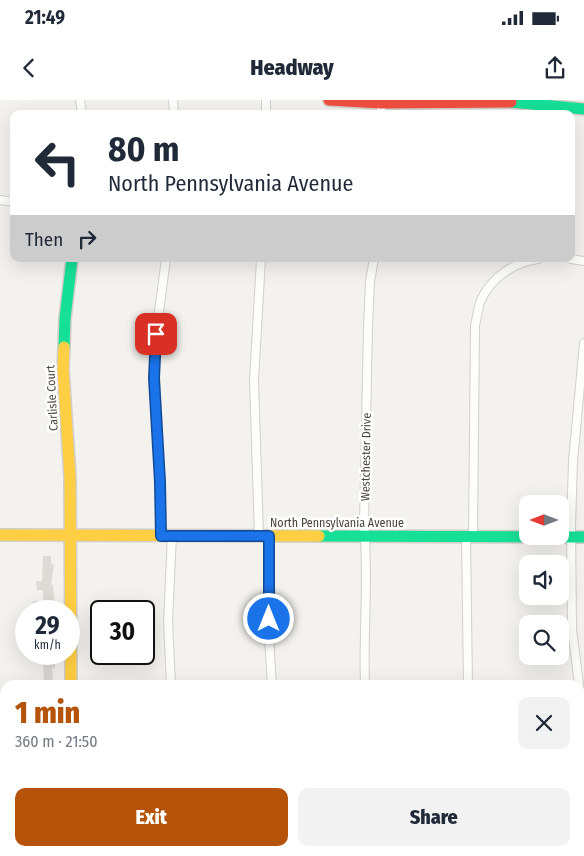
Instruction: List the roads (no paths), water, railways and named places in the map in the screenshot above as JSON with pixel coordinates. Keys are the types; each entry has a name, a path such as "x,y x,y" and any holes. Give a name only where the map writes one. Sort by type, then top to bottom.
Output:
{"street":[{"path":"328,100 347,101 381,108 466,101 540,102 584,109"},
{"name":"Carlisle Court","path":"72,262 66,310 63,369 70,478 72,680"},
{"path":"166,262 155,361 166,536 171,680"},
{"path":"261,262 254,380 272,680"},
{"name":"Westchester Drive","path":"365,680 368,317 370,281 373,262"},
{"path":"468,680 469,537 475,326 482,298 501,274 520,262"},
{"path":"578,680 572,629 578,537 573,461 584,342"},
{"name":"North Pennsylvania Avenue","path":"0,535 578,537"}]}
